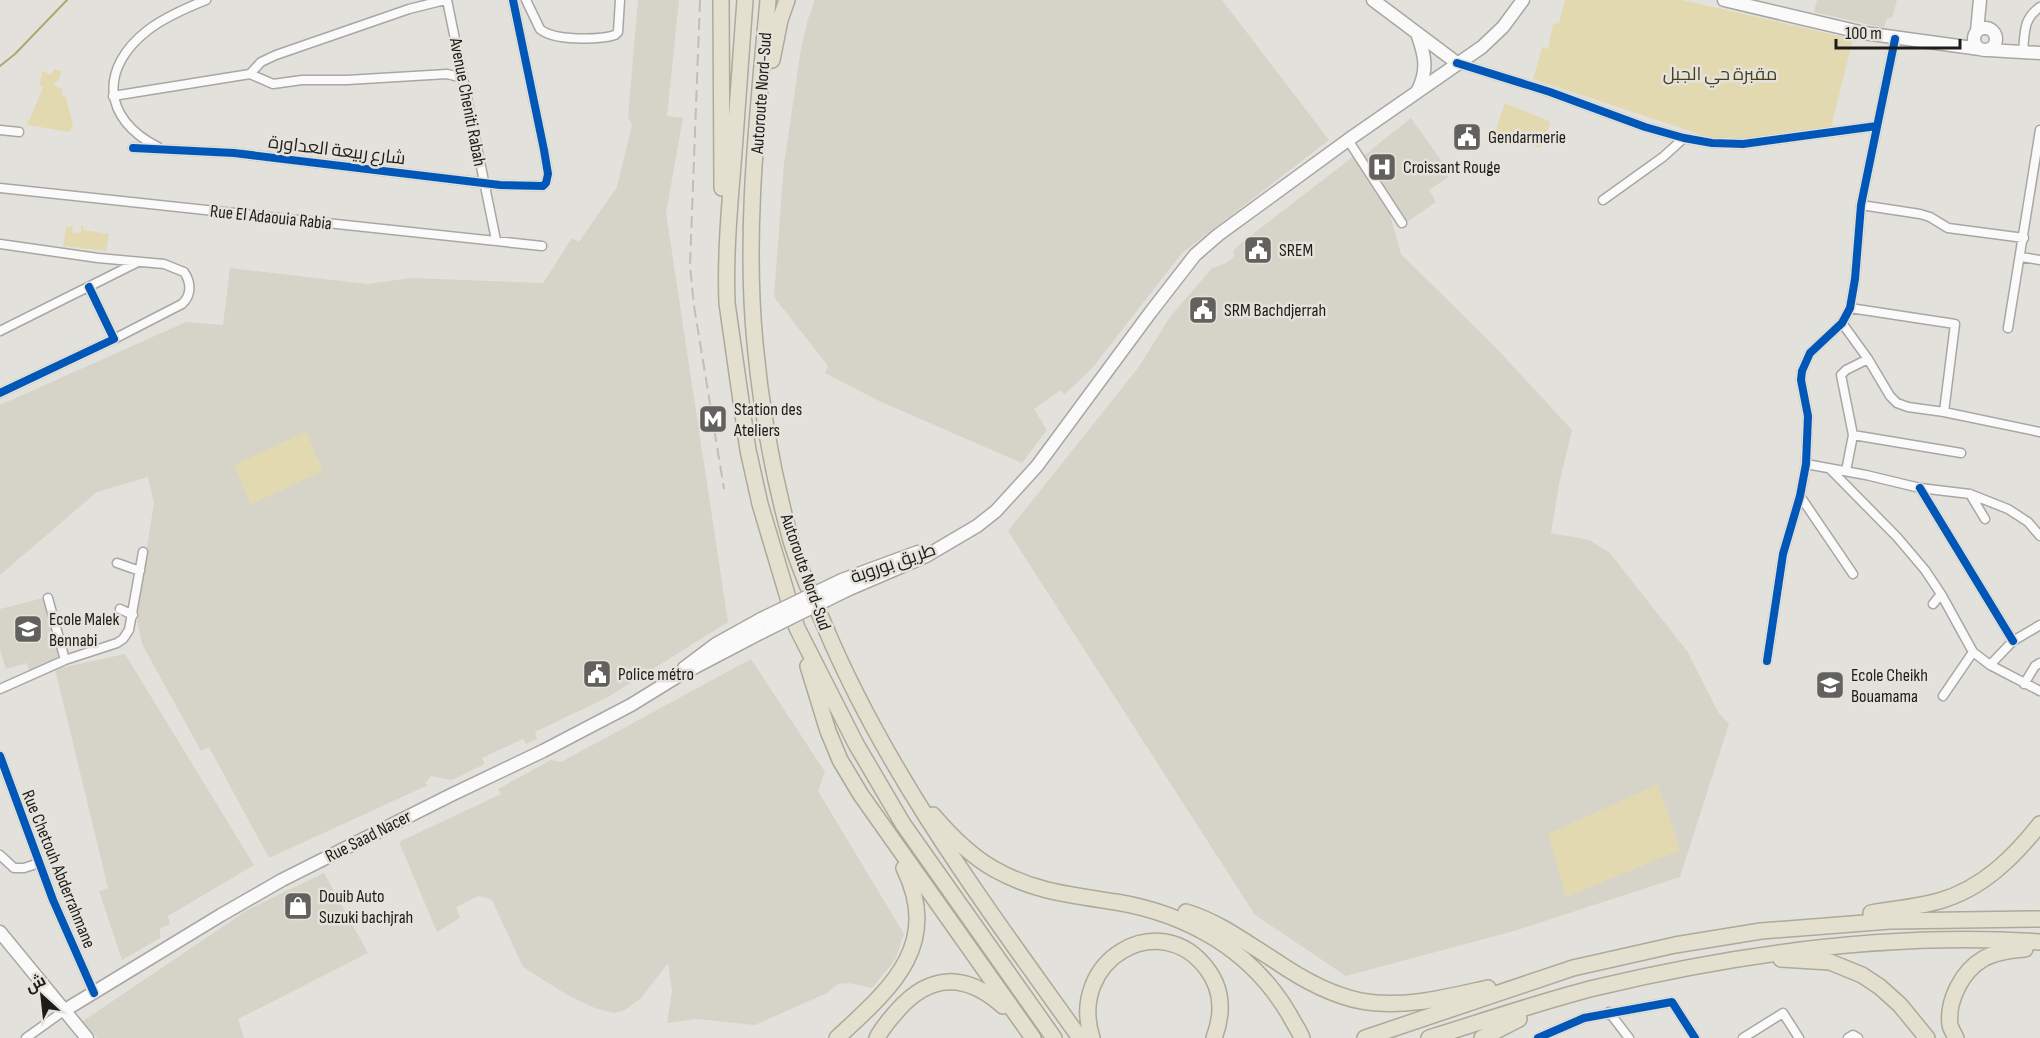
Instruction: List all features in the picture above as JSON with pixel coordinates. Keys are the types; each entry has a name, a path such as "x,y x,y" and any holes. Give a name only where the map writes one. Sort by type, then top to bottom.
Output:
{"highway":[{"path":"721,0 722,186 726,281"},
{"name":"Autoroute Nord-Sud","path":"745,0 736,99 726,281 741,408 760,504 797,628 856,744 903,824 1054,1038"},
{"name":"Autoroute Nord-Sud","path":"768,0 757,133 752,240 754,343 768,436 794,548 831,641 866,715 895,767 959,867 1080,1038"},
{"path":"757,133 778,27 787,0"},
{"path":"797,628 828,731 840,760 886,834 925,885 1031,1038"},
{"path":"895,767 939,822 992,868 1052,892 1179,910 1197,916 1230,931 1305,980 1326,990 1360,1001 1393,1004 1443,998 1675,945 1941,901 1980,882 2007,862 2040,824"},
{"path":"837,1038 875,1003 898,976 909,957 916,934 918,918 914,891 886,834"},
{"path":"1117,902 1182,920 1225,944 1267,981 1301,1036"},
{"path":"1761,931 1890,921 2040,920"},
{"path":"1429,1038 1592,989 1751,956 1887,941 1953,939 2040,942"},
{"path":"1092,1038 1087,1011 1091,986 1097,974 1114,955 1125,949 1134,945 1160,942 1180,946 1189,951 1212,975 1217,985 1221,1005 1221,1016 1214,1038"},
{"path":"1956,1038 1950,1026 1952,1000 1966,974 1983,959 2008,950 2040,949"},
{"path":"1751,956 1830,962 1862,975 1900,1005 1927,1038"},
{"path":"1365,1038 1573,969"},
{"path":"877,1038 889,1020 912,996 945,982 966,983 991,995 1014,1017 1031,1038"},
{"path":"1482,1038 1511,1022 1592,989"}],"main road":[{"path":"1373,0 1457,63"},
{"name":"طريق بوروبة","path":"678,676 683,668 700,654 915,553 945,544 977,526 996,511 1025,481 1195,255 1218,235 1348,140 1482,46 1496,33 1523,0"},
{"path":"1724,0 1896,39 1959,46 1980,42 1996,43 1987,12 1988,0"},
{"path":"1980,0 1980,42"},
{"path":"1980,42 1985,28 1994,32 2002,43 2017,51"},
{"path":"1417,34 1425,56 1426,68 1418,90"},
{"path":"1980,42 2017,51 2040,53"},
{"name":"Rue Saad Nacer","path":"65,1011 282,880 409,815 543,751 631,705 678,676"},
{"path":"0,932 87,1038"}],"street":[{"path":"161,148 136,133 120,114 112,96 115,71 137,40 161,22 206,0"},
{"path":"250,74 261,62 276,55 409,9 446,0"},
{"name":"Avenue Cheniti Rabah","path":"446,0 496,240"},
{"name":"شارع ربيعة العداورة","path":"133,148 161,148 301,160 500,185 545,185 548,174 513,0"},
{"path":"526,0 540,30 544,33 550,36 584,38 615,35 618,32 620,0"},
{"path":"2017,51 2026,22 2031,13 2040,7"},
{"path":"1767,661 1783,554 1800,496 1806,464 1808,416 1801,380 1802,371 1815,346 1842,323 1850,308 1855,279 1861,205 1896,39"},
{"path":"1457,63 1684,138 1743,144 1877,126"},
{"path":"112,96 250,74 273,84 302,80 347,80 447,74 463,78"},
{"path":"0,130 19,132"},
{"path":"2008,328 2040,130"},
{"path":"1604,200 1663,157 1684,138"},
{"path":"1348,140 1402,223"},
{"name":"Rue El Adaouia Rabia","path":"0,188 542,246"},
{"path":"1861,205 1920,214 1948,228 2024,238"},
{"path":"0,243 165,264 179,269 187,276 189,296 175,309 0,393"},
{"path":"2020,257 2040,260"},
{"path":"0,331 137,262"},
{"path":"89,286 114,339"},
{"path":"1850,308 1955,324 1944,411"},
{"path":"1842,323 1868,359 1890,396 1897,403 2040,432"},
{"path":"1846,471 1853,435 1841,375 1868,359"},
{"path":"1853,435 1961,453"},
{"path":"1806,464 1920,488 1970,494 2008,509 2028,522 2040,536"},
{"path":"1830,469 1898,537 1924,570 1941,594 1973,652 1990,665 2040,691"},
{"path":"1920,488 2013,641"},
{"path":"1970,494 1985,519"},
{"path":"1800,496 1853,574"},
{"path":"0,689 65,660 100,650 123,639 129,630 133,615 143,552"},
{"path":"117,563 140,571"},
{"path":"1933,604 1941,594"},
{"path":"48,598 65,660"},
{"path":"120,609 133,615"},
{"path":"1990,665 2013,641 2040,625"},
{"path":"1943,696 1973,652"},
{"path":"2024,684 2035,666 2040,663"},
{"name":"Rue Chetouh Abderrahmane","path":"0,756 3,778 94,993"},
{"path":"0,855 14,868 24,868 39,863"},
{"path":"1538,1038 1584,1018 1672,1002 1695,1038"},
{"path":"26,1038 65,1011"},
{"path":"1609,1012 1629,1038"},
{"path":"1743,1038 1783,1013 1799,1038"},
{"path":"1558,1028 1564,1038"},
{"path":"1848,1038 1853,1035 1858,1038"}],"shaded area":[{"path":"638,0 679,0 667,116 683,118 666,213 728,622 608,697 535,732 537,739 526,744 523,739 482,758 485,764 452,780 431,776 425,783 428,785 269,858 209,747 201,751 142,644 136,616 154,503 148,477 97,492 0,575 0,405 186,322 223,325 230,268 367,284 412,278 543,283 572,238 579,242 617,187 632,125 628,117"},
{"path":"815,0 1222,0 1329,140 1182,253 1093,367 1064,395 1061,390 1034,409 1047,430 1022,463 879,401 825,373 828,366 774,297 784,164 801,49"},
{"path":"1817,0 1897,0 1892,18 1887,18 1884,28 1814,12"},
{"path":"1411,118 1449,174 1447,178 1429,190 1436,202 1407,222 1362,157"},
{"path":"1354,156 1389,211 1401,254 1499,351 1572,430 1559,484 1551,533 1589,540 1609,552 1687,651 1718,712 1729,724 1680,877 1514,931 1346,976 1255,915 1008,531 1138,368 1170,317 1212,268 1230,260 1234,256 1233,251 1240,244"},
{"name":"Ecole Malek Bennabi","path":"47,597 61,648 56,660 29,671 27,663 6,669 0,650 0,609"},
{"path":"125,654 254,865 168,916 170,924 160,928 160,938 122,960 99,891 108,888 55,669"},
{"path":"751,659 825,772 818,791 904,934 895,960 872,988 849,983 838,984 827,993 755,1025 697,1019 667,1023 672,991 668,963 641,998 625,1010 614,1013 595,1008 569,996 523,967 492,900 479,896 456,907 460,918 437,932 399,842 501,794 498,789 551,760 561,762"},
{"path":"324,873 368,953 238,1019 244,1038 97,1038 83,1021 249,909"}],"green space":[{"name":"مقبرة حي الجبل","path":"1565,0 1682,0 1853,39 1831,127 1733,140 1708,137 1533,79 1542,48 1548,49 1553,24 1559,23"},
{"path":"54,69 61,71 59,79 53,85 63,89 61,95 66,97 73,125 70,132 27,125 43,88 40,85 42,71 51,75"},
{"path":"1505,103 1551,122 1540,148 1495,131"},
{"path":"83,225 84,230 109,234 106,251 63,246 66,227 73,226 72,232 81,233"},
{"path":"306,432 323,471 251,504 234,465"},
{"path":"1658,784 1680,850 1566,897 1548,834"}],"waterway":[{"path":"0,66 15,54 67,0"}],"railway":[{"path":"700,0 690,265 694,306 724,489"}],"cycle path":[{"path":"133,148 234,153 500,185 543,186 548,174 513,0"},
{"path":"1767,661 1783,554 1800,496 1806,464 1808,416 1801,380 1802,371 1810,353 1842,323 1850,308 1855,279 1861,205 1895,39"},
{"path":"1457,63 1550,92 1645,127 1712,143 1743,144 1877,126"},
{"path":"0,393 114,339 89,287"},
{"path":"1920,488 2013,641"},
{"path":"0,756 53,900 94,993"},
{"path":"1538,1038 1584,1018 1672,1002 1695,1038"}],"place":[{"name":"Gendarmerie","path":"1467,137"},
{"name":"Croissant Rouge","path":"1382,167"},
{"name":"SREM","path":"1258,250"},
{"name":"SRM Bachdjerrah","path":"1203,310"},
{"name":"Station des Ateliers","path":"713,419"},
{"name":"Ecole Malek Bennabi","path":"28,629"},
{"name":"Police métro","path":"597,674"},
{"name":"Ecole Cheikh Bouamama","path":"1830,685"},
{"name":"Douib Auto Suzuki bachjrah","path":"298,906"}]}
